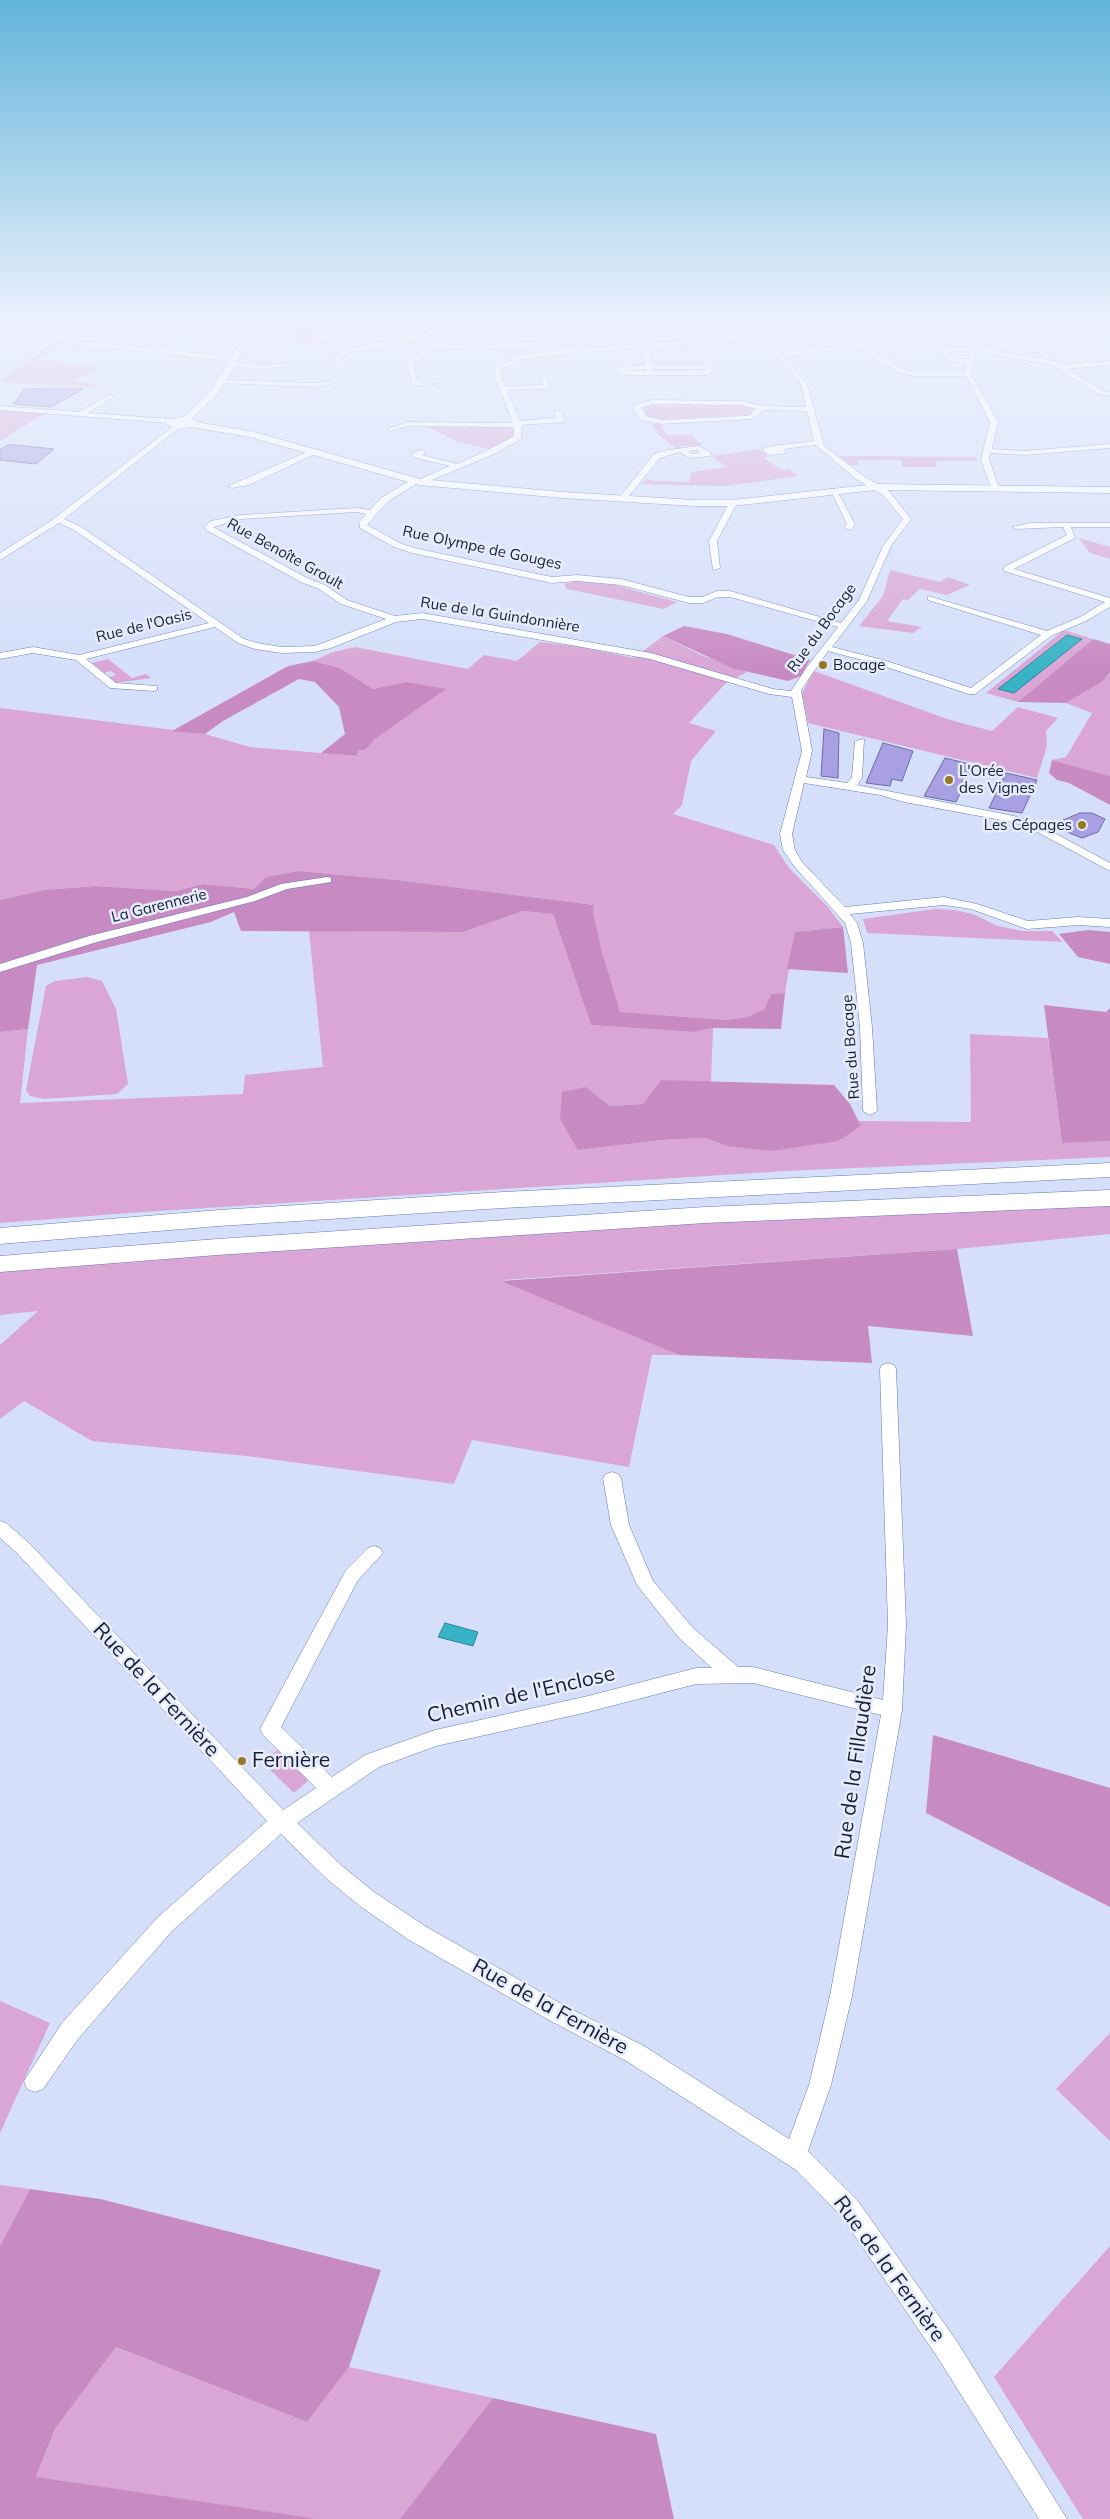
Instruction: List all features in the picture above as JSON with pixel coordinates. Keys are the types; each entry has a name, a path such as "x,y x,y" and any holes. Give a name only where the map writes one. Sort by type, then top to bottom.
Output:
{"highway":[{"path":"0,1236 219,1218 503,1200 1110,1170"},
{"path":"0,1255 296,1232 499,1219 836,1200 1110,1189"},
{"path":"0,1264 227,1246 704,1216 1110,1198"}],"street":[{"path":"0,557 58,519 157,438"},
{"path":"264,438 417,481 622,499 733,503 876,487 1110,490"},
{"path":"372,512 384,500 417,481 491,452 517,438"},
{"path":"817,438 818,443 832,458 876,487"},
{"path":"991,438 985,459 995,488"},
{"path":"779,447 818,443"},
{"path":"986,451 1024,453 1110,446"},
{"path":"622,499 657,456 681,450"},
{"path":"232,486 246,483 316,452"},
{"path":"422,452 415,455 457,466"},
{"name":"Rue du Bocage","path":"870,1111 866,1027 857,943 851,923 798,864 789,850 786,834 807,751 796,695 798,686 863,601 887,546 907,521 905,514 892,499 876,487"},
{"path":"833,492 851,524 848,528"},
{"path":"716,568 714,541 733,503"},
{"name":"Rue Benoîte Groult","path":"372,512 356,510 240,517 214,523 209,528 322,587 344,602 394,619"},
{"name":"Rue Olympe de Gouges","path":"372,512 363,522 363,526 397,545 412,550 552,580 577,578 621,582 689,600 703,600 717,594 730,594 843,626"},
{"name":"Rue de la Guindonnière","path":"58,519 77,528 241,642 255,646 298,651 328,646 394,619 422,616 652,656 772,692 796,695"},
{"path":"1065,524 1072,536 1007,569 1110,602"},
{"path":"1016,527 1110,524"},
{"path":"931,598 1048,634"},
{"path":"826,648 880,662 972,692 1048,634 1083,619 1110,602"},
{"name":"Rue de l'Oasis","path":"0,656 18,651 33,650 79,658 216,624"},
{"name":"Rue de l'Oasis","path":"79,658 113,686 154,688"},
{"path":"849,787 857,778 860,742"},
{"path":"800,779 1014,819 1032,825 1110,868"},
{"name":"La Garennerie","path":"0,968 93,939 251,899 285,886 326,880"},
{"path":"842,911 944,901 973,906 1027,925 1078,920 1110,923"},
{"name":"Rue de la Fillaudière","path":"796,2154 820,2085 841,1996 892,1710 896,1625 888,1369"},
{"path":"612,1478 620,1525 646,1585 686,1634 732,1674"},
{"name":"Rue de la Fernière","path":"0,1528 22,1547 283,1823 335,1873 367,1899 417,1933 557,2013 636,2054 796,2154 850,2210 947,2349 1054,2519"},
{"path":"330,1789 270,1729 352,1575 374,1553"},
{"name":"Chemin de l'Enclose","path":"34,2081 70,2030 165,1924 270,1830 372,1761 435,1738 588,1704 696,1676 753,1675 892,1710"}],"shaded area":[{"path":"449,438 511,438 489,449 458,442"},
{"path":"662,438 693,438 703,445 679,446 681,448 677,449"},
{"path":"759,449 769,456 764,458 782,470 789,469 798,476 727,486 641,484 646,479 689,482 691,472 727,467 712,456"},
{"path":"839,456 975,457 977,461 935,461 937,467 903,467 901,460 857,460 858,465 851,465"},
{"path":"1079,538 1110,547 1110,559 1090,553"},
{"path":"890,570 940,582 948,577 970,585 947,595 920,589 908,600 903,599 887,621 922,627 913,633 859,626 883,596"},
{"path":"585,580 584,582 615,585 677,602 664,609 567,589 564,584"},
{"path":"684,626 727,634 810,660 801,676 788,681 732,668 663,636"},
{"path":"1064,630 1093,639 1018,702 986,693"},
{"path":"663,636 701,655 747,672 725,684 689,723 716,731 691,761 682,805 673,814 774,845 789,868 827,906 843,927 795,932 785,993 771,994 766,1009 748,1017 726,1020 619,1012 602,952 593,912 594,905 397,880 298,871 266,877 254,889 203,884 176,891 95,886 44,890 0,900 0,708 205,734 250,747 356,756 359,750 365,750 376,738 406,682 373,689 340,668 313,661 333,652 355,647 468,669 484,655 517,661 540,642 580,647 634,658"},
{"path":"1093,639 1110,644 1110,672 1102,682 1066,703 1018,702"},
{"path":"108,659 132,678 146,674 151,678 116,683 109,677 116,675 111,671 104,673 92,663"},
{"path":"313,661 340,668 373,689 406,682 446,689 376,738 365,750 359,750 356,756 321,753 345,734 339,707 315,682 299,679 223,721 205,734 172,731 288,666"},
{"path":"814,671 950,720 992,731 1018,707 1058,718 1046,731 1047,746 1037,778 808,723 802,693"},
{"path":"1110,672 1110,776 1052,760 1066,757 1092,713 1066,703 1102,682"},
{"path":"1052,760 1110,776 1110,805 1069,783 1057,780 1049,773"},
{"path":"298,871 397,880 594,905 593,912 602,952 620,1012 726,1020 748,1017 765,1009 771,994 785,993 781,1029 713,1028 693,1032 591,1025 553,914 523,911 463,932 241,931 234,912 211,922 37,965 28,1029 0,1032 0,900 44,890 95,886 176,891 203,884 254,889 266,877"},
{"path":"935,909 973,914 998,926 1023,931 1052,931 1063,942 867,933 863,919"},
{"path":"523,911 553,914 591,1025 693,1032 713,1028 711,1083 661,1080 643,1104 610,1106 586,1087 578,1150 662,1140 705,1138 727,1146 860,1126 858,1121 971,1122 970,1034 1048,1038 1062,1143 1110,1141 1110,1157 785,1171 128,1213 0,1223 0,1032 28,1029 20,1103 243,1094 245,1075 323,1067 309,931 463,932"},
{"path":"843,927 848,973 787,969 795,932"},
{"path":"1088,930 1110,932 1110,964 1078,957 1059,934"},
{"path":"87,977 102,981 116,1009 128,1084 117,1094 44,1099 30,1096 26,1090 46,986 55,981"},
{"path":"1044,1005 1106,1012 1110,1008 1110,1141 1062,1143"},
{"path":"661,1080 834,1085 850,1104 861,1126 838,1141 771,1151 727,1146 705,1138 662,1140 578,1150 560,1119 562,1092 586,1087 610,1106 643,1104"},
{"path":"1110,1204 1110,1234 957,1249 502,1280 679,1355 652,1355 629,1467 472,1440 454,1484 247,1456 92,1441 24,1401 0,1419 0,1345 38,1311 0,1315 0,1272 306,1248 644,1226"},
{"path":"957,1249 973,1336 868,1326 872,1363 679,1355 501,1281"},
{"path":"933,1735 1110,1788 1110,1907 926,1813"},
{"path":"279,1749 310,1779 294,1793 262,1762"},
{"path":"0,2001 50,2023 0,2133"},
{"path":"1110,2033 1110,2141 1056,2089"},
{"path":"0,2185 30,2189 0,2246"},
{"path":"30,2189 100,2199 381,2270 349,2367 307,2422 116,2347 55,2429 36,2477 318,2519 0,2519 0,2246"},
{"path":"1110,2246 1110,2519 1083,2519 994,2377"},
{"path":"116,2347 307,2422 349,2367 493,2398 400,2519 318,2519 36,2478 55,2429"},
{"path":"493,2398 656,2434 674,2519 400,2519"}],"water":[{"path":"1067,635 1082,639 1014,693 998,689"},
{"path":"445,1623 478,1632 473,1646 438,1637"}],"building":[{"path":"8,445 54,449 36,464 0,460 0,450"},
{"path":"824,729 839,733 838,778 821,776"},
{"name":"L'Orée des Vignes","path":"883,743 913,751 902,781 892,779 890,786 866,783"},
{"name":"L'Orée des Vignes","path":"945,758 974,765 956,802 924,796"},
{"name":"L'Orée des Vignes","path":"1006,773 1037,780 1022,813 989,808"},
{"name":"Les Cépages","path":"1080,813 1092,813 1105,819 1098,832 1082,838 1062,830 1063,820"}],"place":[{"name":"Bocage","path":"823,665"},
{"name":"L'Orée des Vignes","path":"949,780"},
{"name":"Les Cépages","path":"1082,825"},
{"name":"Fernière","path":"242,1761"}]}
